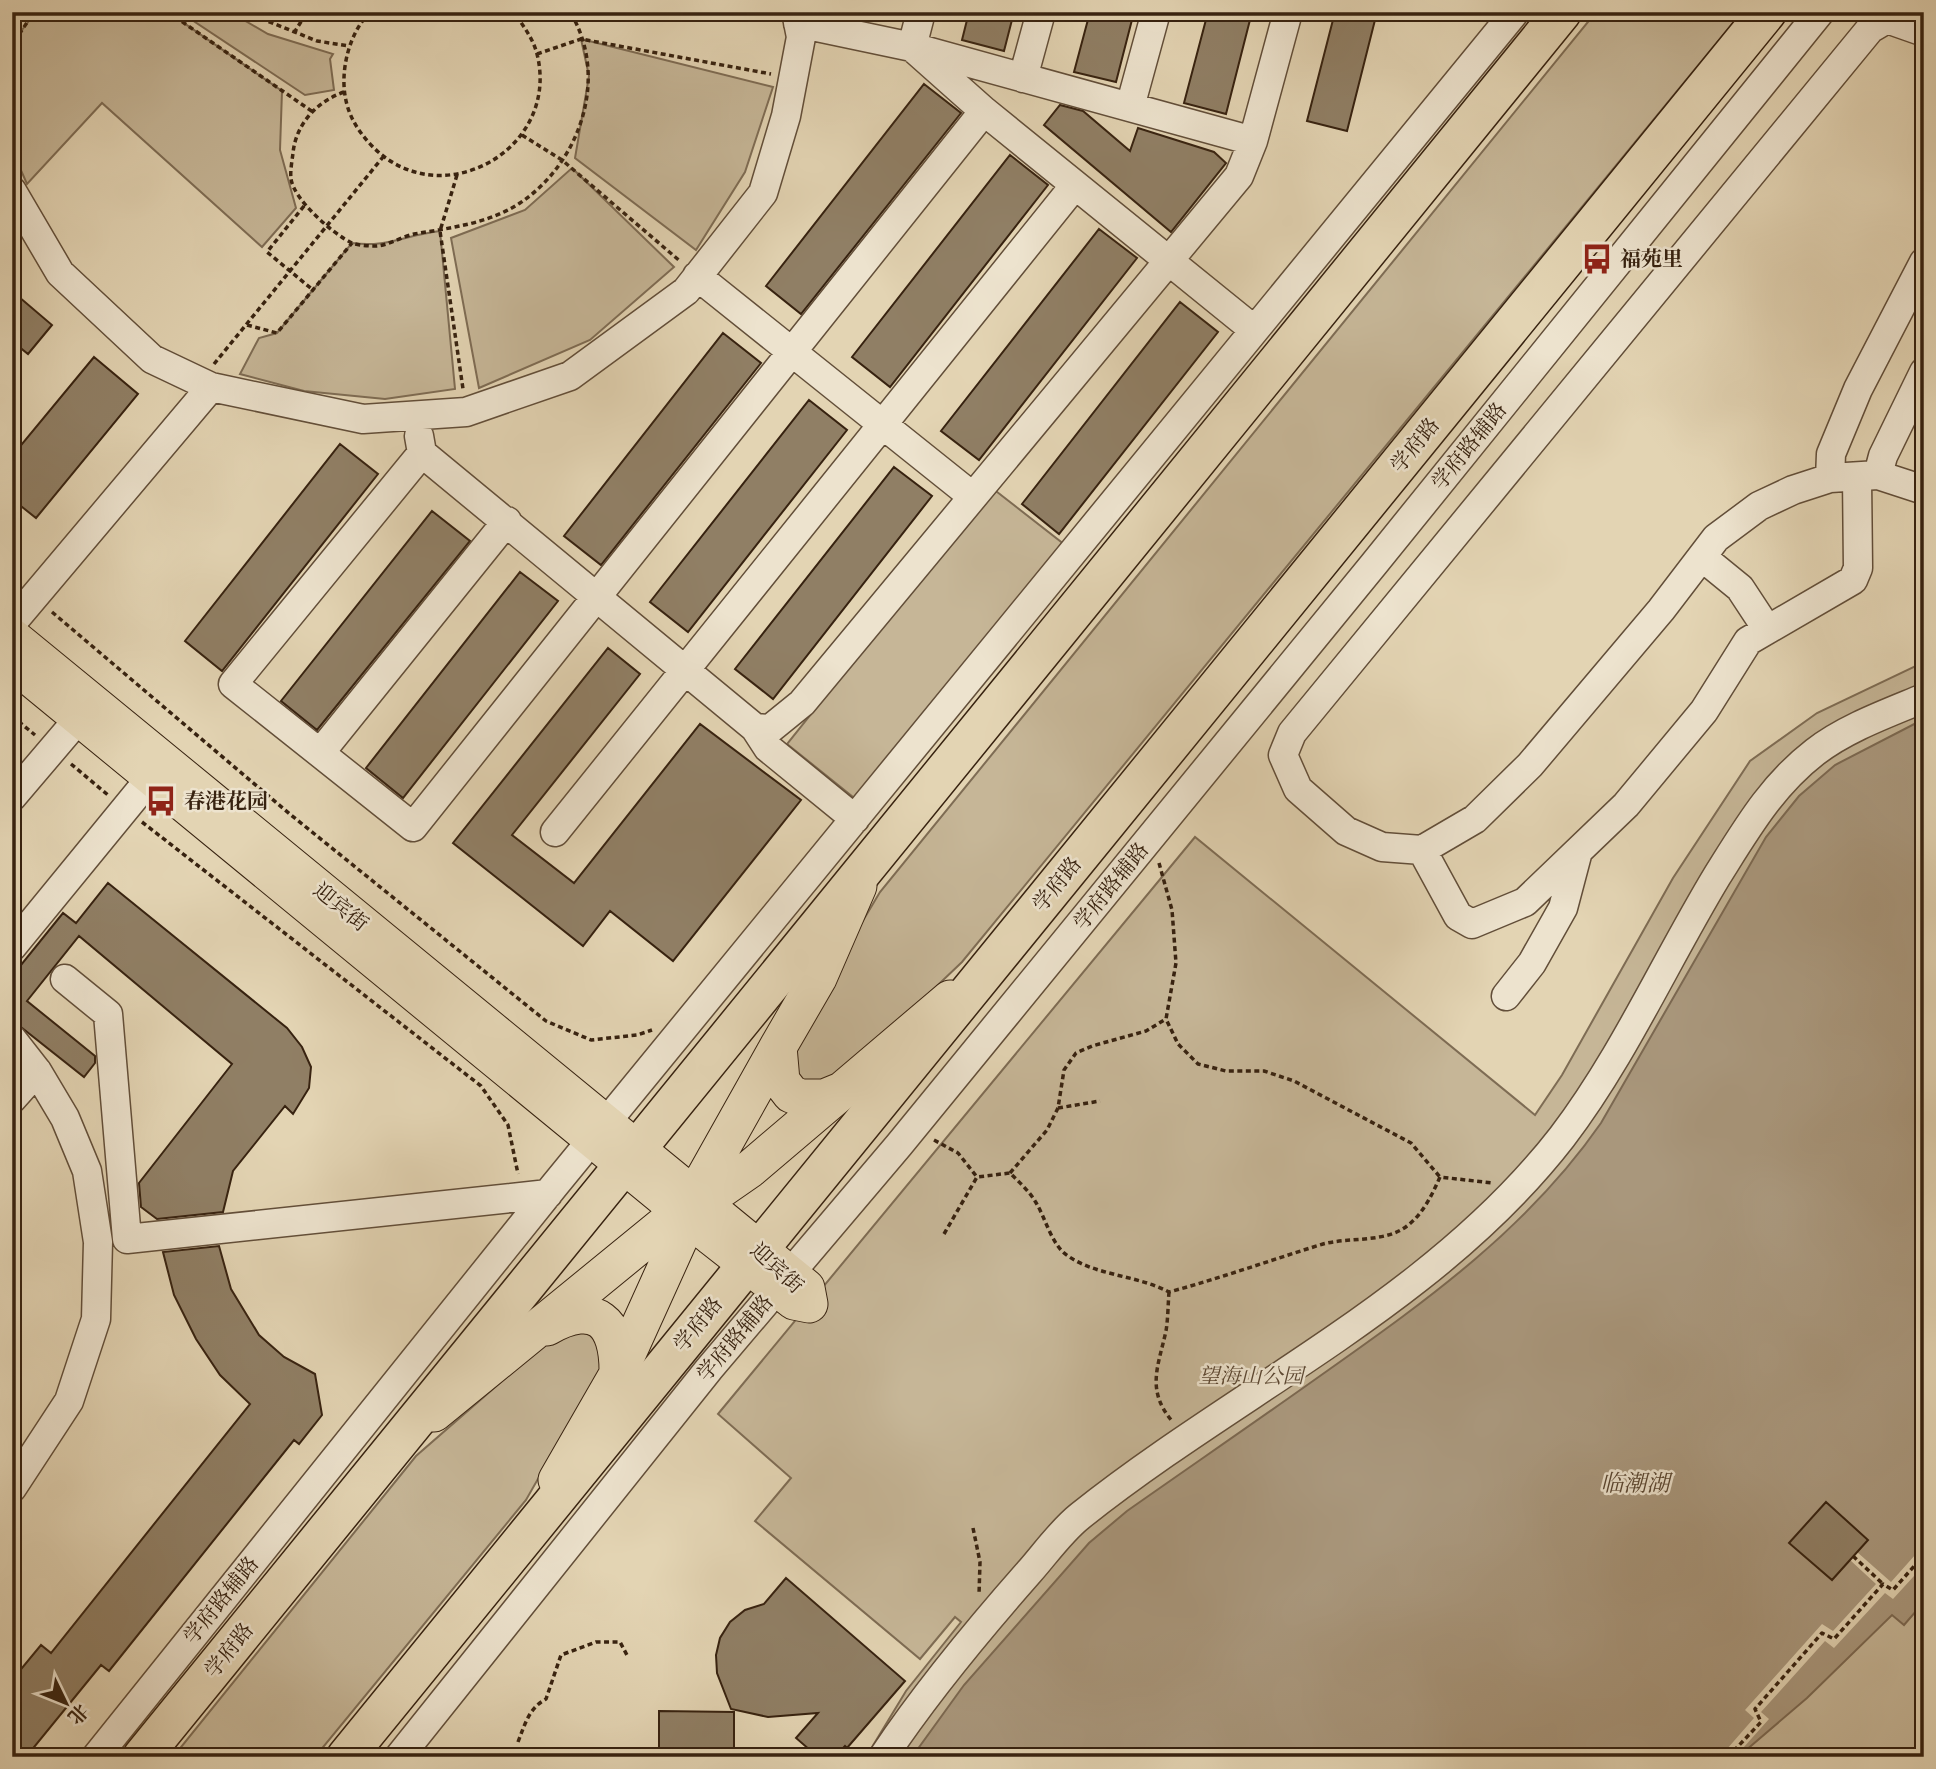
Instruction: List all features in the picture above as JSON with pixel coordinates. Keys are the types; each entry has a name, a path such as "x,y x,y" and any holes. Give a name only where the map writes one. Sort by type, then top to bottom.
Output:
{"highway":[{"name":"学府路","path":"142,1757 1562,12"},
{"name":"学府路","path":"346,1757 1768,12"}],"main road":[{"name":"迎宾街","path":"12,637 600,1131"},
{"name":"迎宾街","path":"12,662 600,1131 783,1281"},
{"path":"523,1539 618,1374 691,1207 818,978 865,869"},
{"path":"397,1444 691,1207 750,1169 997,958"},
{"path":"778,1047 781,1081 791,1094 801,1098 824,1098 846,1089"},
{"path":"519,1343 568,1314 587,1314 601,1319 617,1342 618,1374"}],"street":[{"path":"912,47 921,12"},
{"path":"1023,78 1041,12"},
{"path":"1130,107 1156,12"},
{"path":"755,728 770,729 802,703 1239,176 1252,141 1288,12"},
{"name":"学府路辅路","path":"96,1757 548,1194 1515,12"},
{"name":"学府路辅路","path":"399,1757 783,1281 899,1145 1339,607 1820,12"},
{"path":"12,191 60,273 152,359 205,384 363,419 466,412 570,376 685,291 763,193 801,37 797,17 1252,141"},
{"path":"1924,32 1887,19 1870,29 1292,733 1283,755 1298,789 1346,831 1382,847 1422,850 1475,820 1530,765 1716,538 1759,506 1793,490 1855,477 1924,490"},
{"path":"912,47 984,111 1254,329"},
{"path":"422,453 233,684 413,827 984,111"},
{"path":"555,832 1075,185"},
{"path":"1422,850 1458,916 1472,924 1525,902 1577,855 1626,805 1704,711 1748,640 1853,580 1858,568 1855,477 1831,454 1858,389 1924,262"},
{"path":"697,276 972,496"},
{"path":"1855,477 1883,456 1924,372"},
{"path":"12,623 205,384"},
{"path":"415,416 422,453 755,728 768,748 855,819"},
{"path":"320,753 507,522"},
{"path":"1702,557 1740,588 1767,629"},
{"path":"883,1757 919,1703 1076,1519 1186,1438 1437,1265 1513,1194 1562,1138 1600,1082 1686,927 1759,808 1786,777 1818,749 1881,716 1924,698"},
{"path":"12,797 80,717"},
{"path":"12,947 152,776"},
{"path":"1506,996 1532,963 1563,908 1577,855"},
{"path":"65,979 108,1014 127,1239 548,1194"},
{"path":"12,1040 37,1071 65,1118 87,1171 98,1242 96,1319 69,1401 12,1489"},
{"path":"12,1099 37,1071"}],"path":[{"path":"12,34 18,36 34,12"},
{"path":"168,12 313,112"},
{"path":"245,12 294,33 349,46"},
{"path":"294,33 307,12"},
{"path":"370,12 349,46 344,92 346,109 362,135 383,157 411,172 457,175 500,157 522,135 536,104 540,71 537,54 532,38 514,12"},
{"path":"344,92 323,100 304,122 293,148 291,180 304,206 352,243 376,247 412,234 475,223 519,204 556,171 582,127 589,76 581,39 570,12"},
{"path":"537,54 581,39 793,78"},
{"path":"522,135 562,160 697,276"},
{"path":"205,384 247,325 383,157"},
{"path":"457,175 440,231 466,412"},
{"path":"304,206 267,252 313,290"},
{"path":"247,325 277,333 352,243"},
{"path":"35,597 291,816 546,1021 591,1040 637,1035 658,1027"},
{"path":"12,716 125,808 481,1086 508,1125 516,1153"},
{"path":"1159,860 1172,909 1176,963 1166,1019 1178,1044 1198,1064 1226,1071 1264,1071 1294,1081 1411,1143 1440,1177 1489,1181 1513,1194"},
{"path":"977,1177 1010,1173 1047,1130 1058,1108 1064,1070 1076,1053 1146,1031 1166,1019"},
{"path":"1058,1108 1100,1101"},
{"path":"934,1140 958,1153 977,1177"},
{"path":"1010,1173 1034,1199 1059,1248 1068,1257 1100,1270 1148,1281 1169,1292 1243,1272 1326,1244 1381,1236 1405,1227 1422,1210 1440,1177"},
{"path":"944,1234 977,1177"},
{"path":"1169,1292 1166,1329 1156,1368 1156,1393 1160,1407 1186,1438"},
{"path":"973,1528 981,1562 981,1585 976,1607 986,1622"},
{"path":"1853,1556 1893,1590 1924,1555"},
{"path":"1728,1757 1761,1722 1755,1709 1822,1633 1834,1639 1883,1584"},
{"path":"518,1742 526,1719 536,1705 546,1699 561,1655 596,1642 621,1642 628,1657"}],"green space":[{"path":"36,12 168,12 282,91 280,150 296,208 262,247 102,103 27,184 12,150 12,34 18,35"},
{"path":"180,12 230,12 268,34 333,54 330,59 334,90 305,95"},
{"path":"1596,12 1742,12 962,962 831,1087 795,1088 789,1045 880,892"},
{"path":"581,39 773,87 745,172 696,250 575,158 589,76"},
{"path":"572,168 674,267 590,340 479,388 451,238 525,210"},
{"path":"440,231 455,389 385,399 304,391 240,374 259,338 277,333 352,243 375,244"},
{"path":"992,488 1065,545 858,801 787,744"},
{"name":"望海山公园","path":"1924,662 1924,1757 866,1757 906,1691 961,1622 955,1617 920,1659 755,1521 791,1478 718,1414 1195,837 1535,1115 1562,1075 1673,878 1750,761 1817,713"},
{"path":"564,1327 579,1327 600,1340 600,1370 526,1500 315,1757 173,1757 416,1456"}],"water":[{"name":"临潮湖","path":"1924,719 1924,1602 1904,1625 1892,1615 1807,1698 1738,1757 912,1757 964,1685 1089,1543 1127,1511 1440,1288 1510,1228 1542,1196 1573,1161 1601,1123 1766,837 1799,796 1835,765"}],"pier":[{"path":"1826,1502 1868,1540 1857,1552 1891,1582 1924,1545 1924,1565 1893,1599 1885,1593 1834,1648 1825,1641 1761,1712 1769,1719 1735,1757 1720,1757 1754,1718 1745,1710 1822,1624 1833,1631 1876,1584 1850,1560 1832,1580 1789,1543"}],"building":[{"path":"969,12 1014,12 1004,51 962,40"},
{"path":"1090,12 1134,12 1116,82 1074,72"},
{"path":"1208,12 1252,12 1226,114 1184,103"},
{"path":"1335,12 1377,12 1347,131 1307,121"},
{"path":"924,84 961,113 801,314 766,286"},
{"path":"1060,105 1083,111 1130,151 1138,128 1214,152 1226,163 1171,232 1044,125"},
{"path":"1010,155 1048,185 890,387 852,357"},
{"path":"1099,229 1137,258 979,460 941,431"},
{"path":"12,291 52,325 28,354 12,341"},
{"path":"1180,302 1218,332 1059,534 1022,504"},
{"path":"723,333 761,363 601,565 564,536"},
{"path":"94,357 138,394 36,518 12,499 12,456"},
{"path":"809,400 847,430 688,632 650,602"},
{"path":"340,444 378,474 222,671 185,641"},
{"path":"894,467 932,496 773,699 735,669"},
{"path":"432,511 470,541 317,730 281,701"},
{"path":"520,572 558,601 403,798 366,768"},
{"path":"608,648 640,674 512,835 574,883 700,724 801,800 673,961 610,911 583,946 453,843"},
{"path":"108,883 287,1028 302,1047 311,1067 309,1088 293,1114 285,1106 233,1171 223,1212 157,1219 141,1207 139,1183 232,1064 79,936 27,1001 95,1056 95,1063 84,1077 12,1020 12,976 63,913 76,923"},
{"path":"219,1246 231,1289 259,1335 284,1357 315,1374 322,1415 299,1444 294,1440 109,1671 101,1665 26,1757 12,1757 12,1680 41,1645 51,1653 250,1404 220,1375 196,1339 174,1295 163,1252"},
{"path":"1826,1502 1868,1540 1832,1580 1789,1543"},
{"path":"786,1578 905,1681 847,1748 845,1746 835,1757 818,1757 796,1738 818,1713 768,1717 731,1709 717,1673 716,1655 720,1638 730,1622 745,1610 764,1604"},
{"path":"659,1711 734,1712 734,1757 659,1757"}],"place":[{"name":"福苑里","path":"1597,259"},
{"name":"春港花园","path":"161,801"}]}
